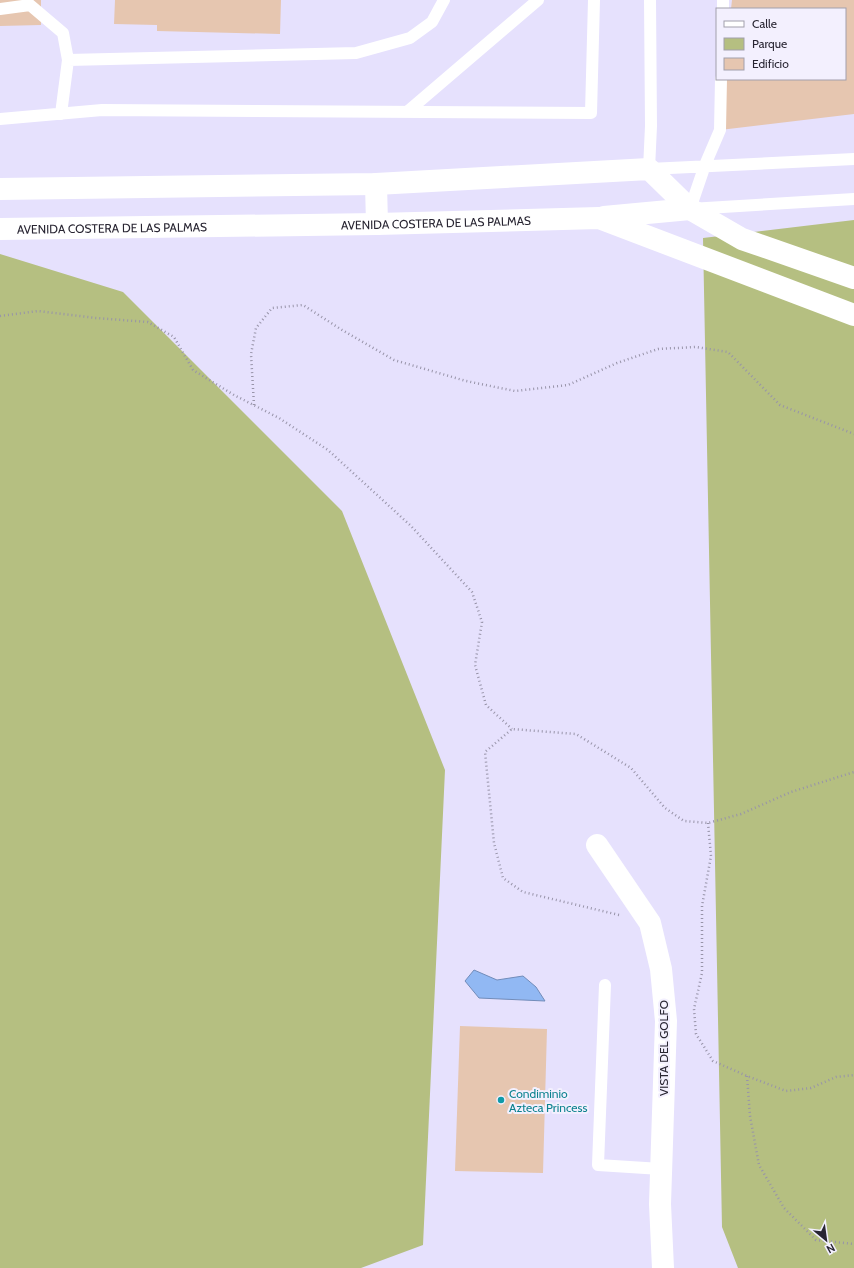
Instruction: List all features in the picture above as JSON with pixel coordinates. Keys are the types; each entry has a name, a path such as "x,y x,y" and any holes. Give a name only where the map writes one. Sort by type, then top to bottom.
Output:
{"main road":[{"path":"0,190 376,184 649,169 690,210 742,239 854,278"},
{"path":"376,184 377,224"},
{"path":"599,218 690,210"},
{"name":"AVENIDA COSTERA DE LAS PALMAS","path":"0,229 377,224 599,218 854,315"},
{"name":"VISTA DEL GOLFO","path":"597,845 650,923 661,969 666,1021 660,1204 663,1268"}],"lane":[{"path":"68,60 356,53 410,38 432,22 444,0"},
{"path":"408,112 538,0"},
{"path":"0,119 102,110 591,113 594,0"},
{"path":"650,0 651,126 649,169 705,165 854,159"},
{"path":"0,9 30,5 63,33 68,60 61,114"},
{"path":"721,80 720,130 705,165 690,210 854,199"},
{"path":"605,984 598,1165 661,1169"}],"path":[{"path":"254,405 251,354 256,328 272,308 303,305 342,330 394,360 466,381 515,391 568,385 617,363 658,349 696,347 728,352 780,405 854,434"},
{"path":"0,316 38,311 148,322 174,337 193,370 279,418 328,450 411,526 472,592 482,622 474,665 486,705 512,729 576,734 631,768 665,808 684,821 708,823 742,814 791,792 854,772"},
{"path":"512,729 485,752 494,843 503,878 523,892 650,923"},
{"path":"708,823 711,856 702,906 702,973 694,1009 696,1034 714,1061 786,1091 811,1088 836,1077 854,1074"},
{"path":"747,1076 750,1116 759,1164 784,1208 816,1240 854,1244"}],"green space":[{"path":"854,220 854,1268 738,1268 722,1227 703,238"},
{"path":"0,254 123,292 342,511 445,770 423,1245 361,1268 0,1268"}],"water":[{"path":"474,970 497,980 523,976 536,987 545,1001 479,998 465,981"}],"building":[{"path":"0,0 41,0 41,25 0,26"},
{"path":"115,0 281,0 280,34 157,31 157,25 114,24"},
{"path":"732,0 854,0 854,114 720,130 723,80 846,80 846,8 731,8"},
{"name":"Condiminio Azteca Princess","path":"460,1026 547,1029 543,1173 455,1171"}],"place":[{"name":"Condiminio Azteca Princess","path":"501,1100"}]}
